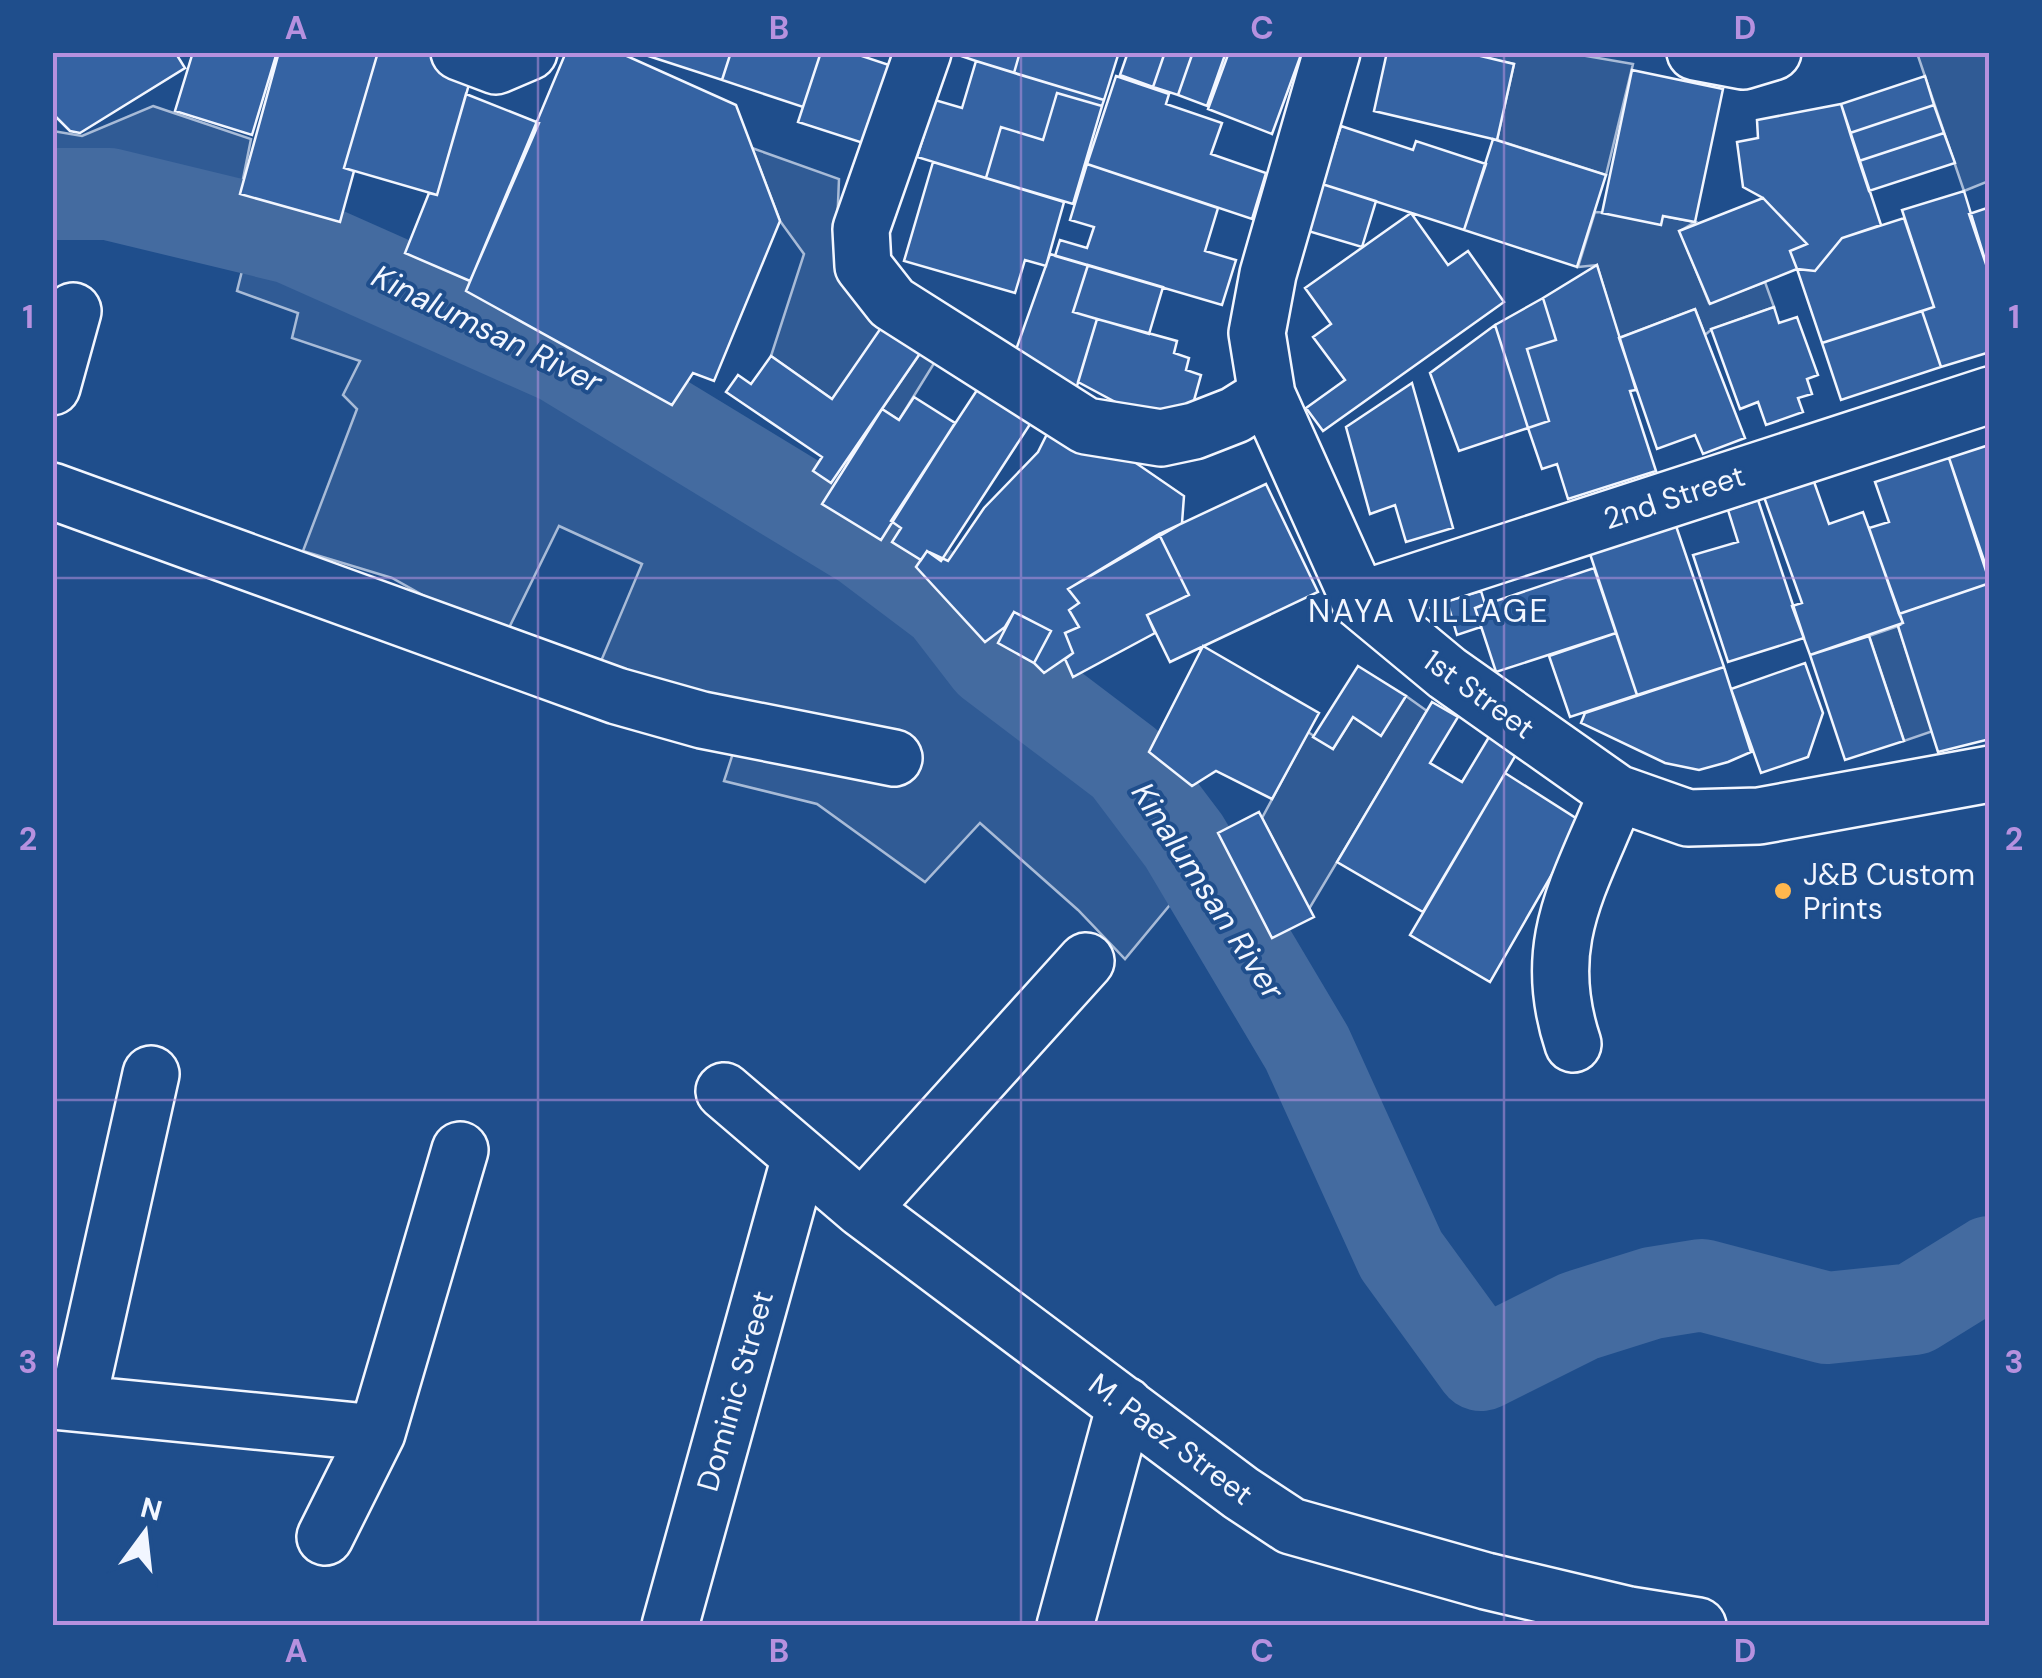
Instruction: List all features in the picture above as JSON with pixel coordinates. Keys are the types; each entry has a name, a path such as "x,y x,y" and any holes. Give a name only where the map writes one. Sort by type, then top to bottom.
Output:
{"street":[{"path":"458,52 496,66 530,52"},
{"path":"923,52 861,229 863,266 892,303 1086,426 1160,438 1208,426 1267,395"},
{"name":"1st Street","path":"1332,52 1268,274 1257,333 1267,395 1360,600 1447,673 1617,792 1688,818 1758,816 1990,774"},
{"path":"1694,52 1743,61 1773,52"},
{"path":"52,387 73,311"},
{"name":"2nd Street","path":"1360,600 1990,395"},
{"path":"52,491 617,696 702,720 894,758"},
{"path":"1573,1044 1565,1020 1558,955 1571,902 1617,792"},
{"path":"862,1209 1086,961"},
{"path":"152,1074 65,1401 377,1433"},
{"name":"M. Paez Street","path":"724,1091 862,1209 1241,1493 1291,1526 1483,1603 1629,1615 1698,1626"},
{"path":"325,1537 377,1433 460,1150"},
{"name":"Dominic Street","path":"670,1626 800,1157"},
{"path":"1065,1626 1124,1404"}],"shaded area":[{"path":"1464,53 1569,53 1633,64 1606,175 1497,140 1514,64"},
{"path":"1917,53 1989,53 1989,181 1964,191"},
{"path":"153,106 251,139 240,194 260,211 405,264 672,405 687,383 822,486 811,510 871,547 946,604 990,661 1019,682 1073,693 1192,786 1256,916 1214,941 1179,894 1125,959 1078,910 980,823 925,882 817,804 724,781 745,716 593,680 642,564 559,526 503,640 392,578 303,551 357,409 343,395 360,361 292,338 298,313 237,291 243,267 212,262 111,229 53,221 53,131 82,136"},
{"path":"752,148 839,179 836,252 938,357 899,420 882,409 921,352 832,399 771,356 804,254 780,221"},
{"path":"1595,212 1695,222 1680,231 1709,303 1765,282 1774,307 1705,335 1695,309 1619,338 1597,265 1578,267"},
{"path":"1898,626 1933,731 1904,741 1869,636"},
{"path":"1406,696 1427,711 1309,909 1262,818 1308,732 1333,749 1353,717 1381,735"}],"building":[{"path":"52,52 175,52 185,68 80,133 70,131 52,113"},
{"path":"193,52 277,52 252,135 175,111"},
{"path":"279,52 378,52 344,168 354,171 340,222 240,194"},
{"path":"378,52 424,52 474,67 437,195 344,168"},
{"path":"566,52 618,52 736,105 780,221 714,381 693,373 672,405 466,291"},
{"path":"636,52 731,52 722,80"},
{"path":"731,52 821,52 803,107 722,80"},
{"path":"821,52 850,52 889,65 863,143 798,122"},
{"path":"1020,52 1014,73 958,55"},
{"path":"1020,52 1119,52 1104,100 1014,73"},
{"path":"1128,52 1165,52 1153,87 1120,75"},
{"path":"1165,52 1193,52 1178,95 1153,87"},
{"path":"1193,52 1226,52 1207,106 1178,95"},
{"path":"1229,52 1302,52 1272,134 1208,109"},
{"path":"1387,52 1464,52 1514,64 1497,140 1374,111"},
{"path":"976,61 1104,100 1102,106 1057,93 1043,140 1001,127 986,178 917,157 935,100 962,108"},
{"path":"1632,70 1723,89 1695,222 1663,216 1661,225 1602,213"},
{"path":"1116,76 1169,94 1166,104 1222,123 1211,154 1266,173 1252,219 1087,164"},
{"path":"1925,76 1934,105 1850,133 1841,104"},
{"path":"1057,93 1102,106 1073,204 986,178 1001,127 1043,140"},
{"path":"466,94 539,123 470,281 405,253 429,193 437,195"},
{"path":"1841,104 1881,225 1842,238 1815,271 1797,269 1790,251 1807,244 1763,198 1743,187 1737,142 1758,138 1757,120"},
{"path":"1934,105 1944,133 1859,161 1850,133"},
{"path":"1341,126 1413,150 1416,141 1486,164 1464,230 1322,184"},
{"path":"1944,133 1955,163 1869,191 1859,161"},
{"path":"1493,139 1606,175 1577,267 1464,230"},
{"path":"933,162 1064,202 1046,266 1025,260 1015,293 904,261"},
{"path":"1087,164 1218,208 1205,251 1236,260 1222,305 1055,256 1060,240 1087,248 1094,227 1070,220"},
{"path":"1322,184 1376,201 1362,247 1308,231"},
{"path":"1964,191 1990,276 1990,352 1941,367 1922,311 1934,307 1902,210"},
{"path":"1763,198 1807,244 1790,251 1797,269 1710,304 1679,231"},
{"path":"1990,207 1990,276 1969,214"},
{"path":"1411,213 1448,265 1468,251 1504,302 1323,431 1306,408 1345,380 1313,337 1331,324 1305,288"},
{"path":"1904,218 1934,307 1822,343 1797,269 1815,271 1842,238"},
{"path":"1050,254 1088,265 1073,312 1097,319 1074,396 1012,361"},
{"path":"1088,265 1163,287 1149,334 1073,312"},
{"path":"1597,265 1636,390 1630,391 1656,471 1568,499 1557,464 1542,469 1528,428 1549,421 1527,349 1556,340 1543,298"},
{"path":"1543,298 1556,340 1527,349 1549,421 1528,428 1495,325"},
{"path":"1774,307 1779,323 1797,317 1818,375 1807,379 1812,394 1798,398 1803,412 1766,425 1758,402 1740,409 1711,329"},
{"path":"1695,309 1745,438 1703,454 1695,435 1657,449 1619,338"},
{"path":"1922,311 1941,367 1841,400 1822,343"},
{"path":"1097,319 1177,341 1174,353 1189,358 1186,370 1201,375 1188,422 1136,413 1078,382"},
{"path":"883,325 921,352 831,483 813,471 822,457 726,392 738,375 751,384 771,356 832,399"},
{"path":"1495,325 1528,428 1459,451 1430,373"},
{"path":"983,381 1036,415 941,561 927,551 921,560 892,542 901,528 891,521"},
{"path":"1412,383 1453,528 1406,542 1395,505 1370,514 1346,427"},
{"path":"914,397 955,423 881,540 822,504 882,409 899,420"},
{"path":"1056,416 1101,439 1184,496 1182,523 1068,589 1079,603 1069,610 1079,627 1065,633 1073,653 1044,673 1034,663 1051,631 1014,612 1005,627 985,642 916,567 927,551 948,561 984,508 1038,452"},
{"path":"1986,446 1990,449 1990,578 1949,458"},
{"path":"1949,458 1990,583 1899,614 1869,528 1889,522 1875,482"},
{"path":"1813,479 1829,524 1863,512 1903,623 1810,655 1792,606 1802,603 1764,497"},
{"path":"1266,484 1318,592 1170,662 1147,615 1189,595 1159,534"},
{"path":"1758,500 1804,638 1728,662 1693,555 1738,542 1728,510"},
{"path":"1675,523 1724,667 1637,695 1589,551"},
{"path":"1159,534 1189,595 1147,615 1155,633 1073,677 1065,659 1073,653 1065,633 1079,627 1069,610 1079,603 1068,589"},
{"path":"1594,568 1616,633 1496,672 1475,608"},
{"path":"1990,583 1990,739 1938,752 1898,626 1903,623 1899,614"},
{"path":"1481,591 1485,604 1475,608 1481,627 1457,635 1447,601"},
{"path":"1014,612 1051,631 1034,663 998,643"},
{"path":"1616,633 1637,695 1570,717 1549,656"},
{"path":"1869,636 1904,741 1845,760 1810,655"},
{"path":"1203,646 1319,713 1272,799 1216,771 1192,786 1149,752"},
{"path":"1805,663 1823,713 1808,757 1761,773 1731,689"},
{"path":"1358,666 1406,696 1381,736 1353,717 1333,749 1313,737"},
{"path":"1724,667 1751,752 1728,762 1699,770 1665,763 1581,723 1585,713"},
{"path":"1432,702 1458,717 1430,763 1462,782 1489,737 1517,753 1423,912 1337,862"},
{"path":"1505,773 1582,822 1490,982 1410,935"},
{"path":"1259,812 1314,917 1272,938 1218,833"}],"waterway":[{"name":"Kinalumsan River","path":"52,194 109,194 291,238 561,358 865,543 946,604 990,661 1126,764 1184,841 1307,1048 1401,1255 1481,1365 1579,1316 1652,1293 1702,1285 1827,1318 1914,1309 1990,1262"}],"place":[{"name":"J&B Custom Prints","path":"1783,891"}],"district":[{"name":"NAYA VILLAGE","path":"1429,611"}]}
